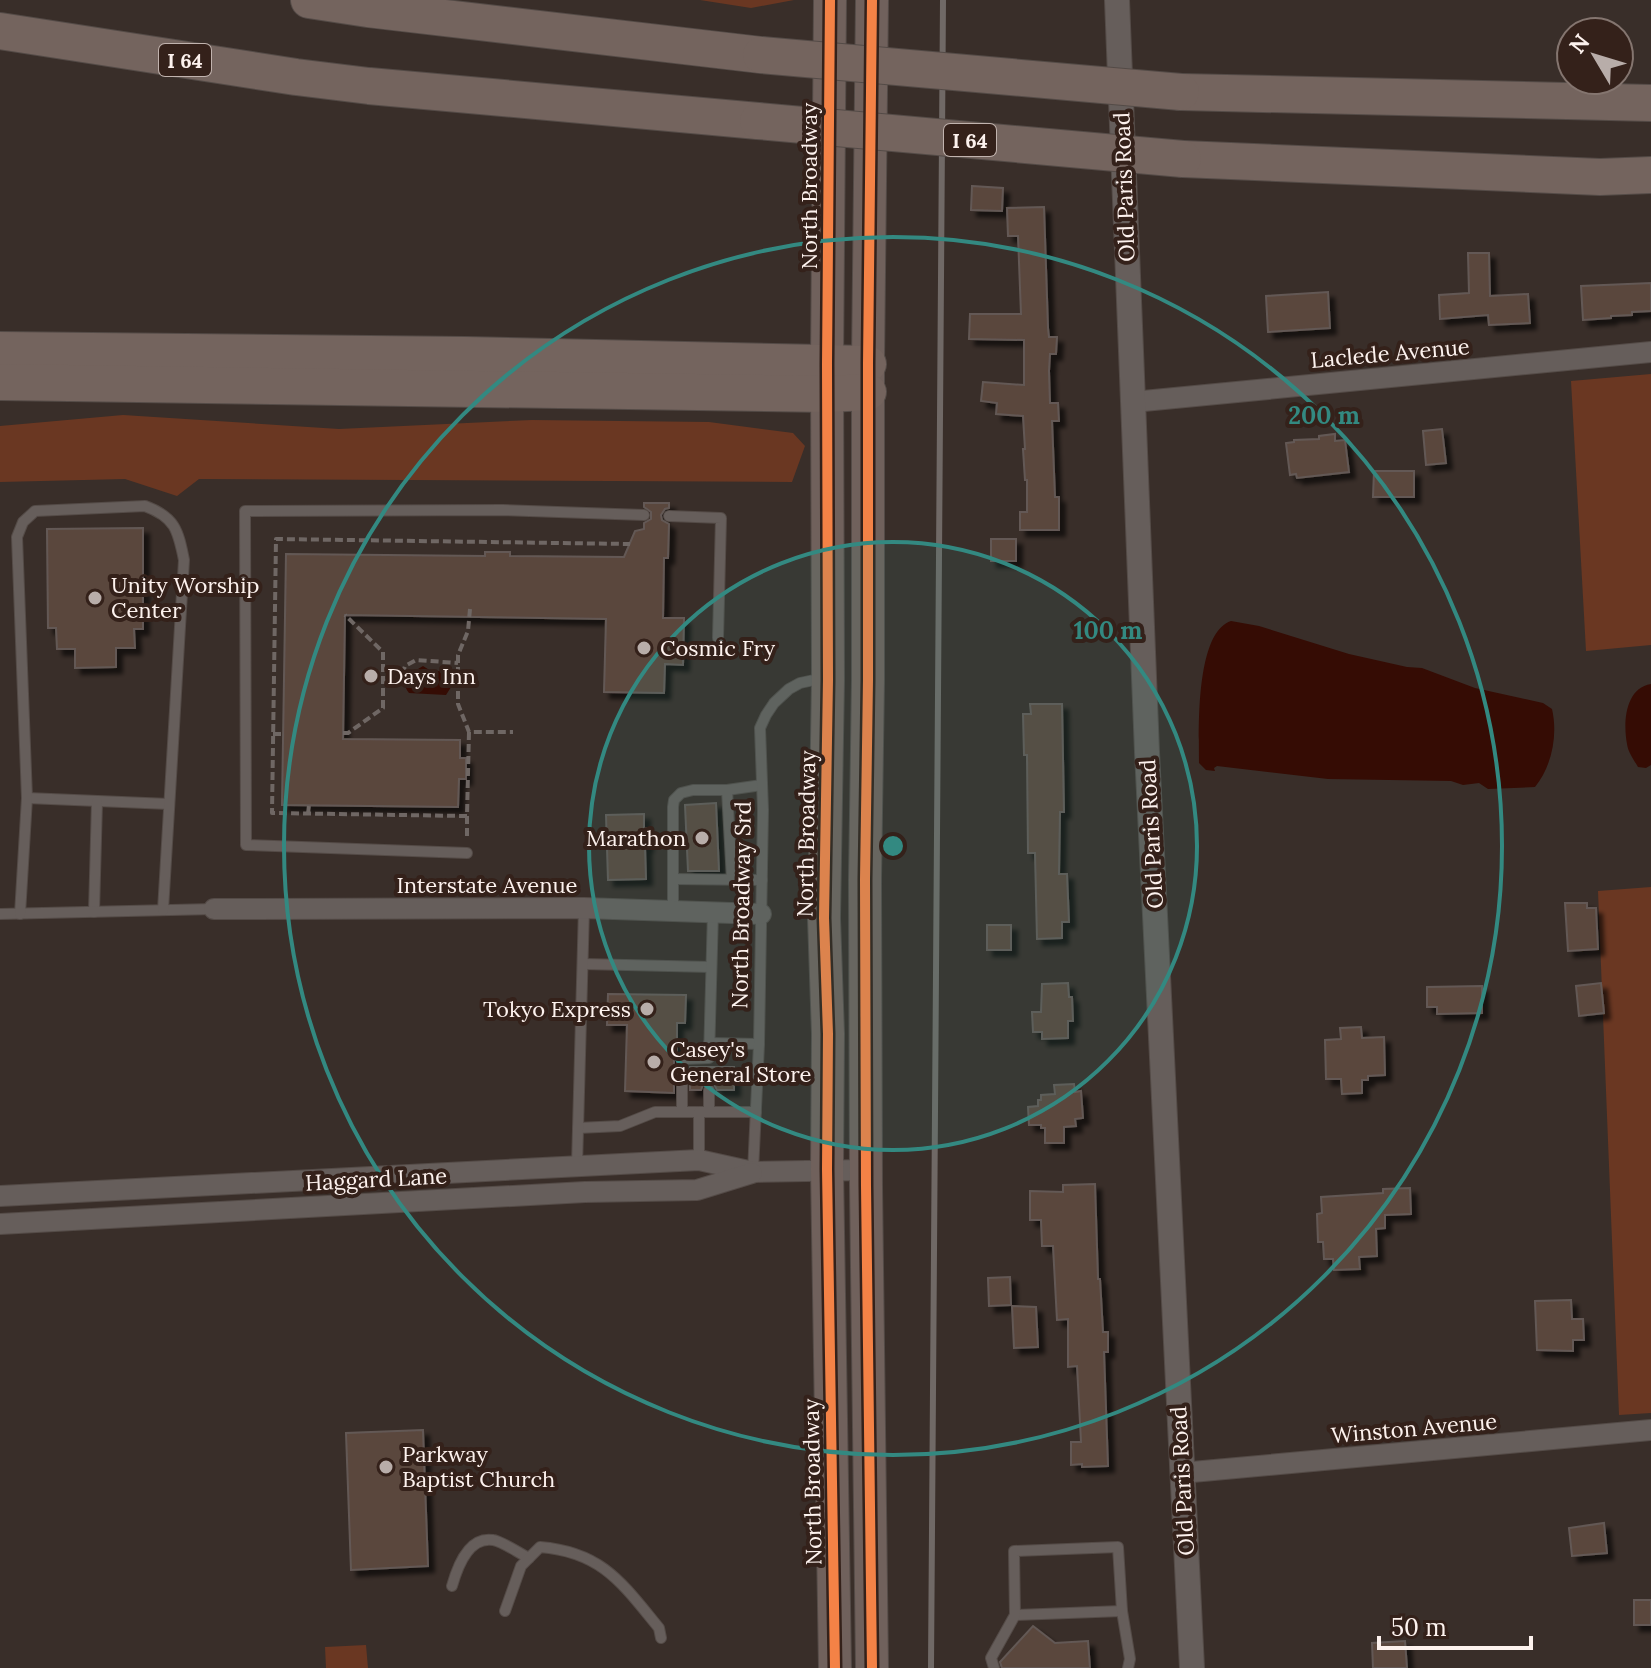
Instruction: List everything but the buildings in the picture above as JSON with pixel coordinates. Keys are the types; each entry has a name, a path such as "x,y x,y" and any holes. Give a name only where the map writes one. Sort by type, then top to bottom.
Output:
{"highway":[{"path":"309,0 761,55 1181,92 1651,103"},
{"path":"501,0 570,14 684,46"},
{"name":"North Broadway","path":"830,0 828,680 824,918 835,1668"},
{"path":"872,0 865,880 872,1668"},
{"name":"I 64","path":"0,31 369,86 1183,159 1600,177 1651,175"},
{"path":"0,350 465,355 827,379"},
{"path":"0,382 868,378"}],"street":[{"name":"Old Paris Road","path":"1117,0 1146,740 1192,1668"},
{"name":"Laclede Avenue","path":"1133,402 1651,352"},
{"name":"Interstate Avenue","path":"214,909 584,908 761,914"},
{"name":"Haggard Lane","path":"0,1196 699,1160 753,1172 866,1170"},
{"name":"Haggard Lane","path":"0,1224 458,1199 697,1190 753,1172"},
{"name":"Winston Avenue","path":"1181,1473 1651,1430"}],"lane":[{"path":"20,914 27,798 17,537 23,522 35,511 145,506 171,520 178,532 184,560 163,910"},
{"path":"467,853 246,845 245,511 503,510 644,515"},
{"path":"669,516 721,518 718,638"},
{"name":"North Broadway Srd","path":"753,1172 762,880 760,728 774,703 789,689 800,683 828,680"},
{"path":"673,911 674,800 681,793 693,790 727,790 762,785"},
{"path":"727,790 732,879"},
{"path":"27,798 169,804"},
{"path":"94,912 97,802"},
{"path":"673,879 762,880"},
{"path":"577,1166 584,908"},
{"path":"0,914 214,909"},
{"path":"682,1112 682,1059 709,1063 713,912"},
{"path":"583,964 711,967"},
{"path":"709,1043 759,1044"},
{"path":"699,1160 709,1090"},
{"path":"578,1128 620,1126 655,1112 756,1112"},
{"path":"605,1165 605,1192"},
{"path":"457,1172 458,1199"},
{"path":"278,1181 280,1209"},
{"path":"150,1188 151,1216"},
{"path":"452,1586 465,1554 478,1542 493,1540 529,1558"},
{"path":"505,1611 521,1566 540,1547 561,1549 595,1562 617,1577 659,1628 661,1638"},
{"path":"994,1668 991,1658 1015,1615 1014,1551 1118,1547 1122,1611 1130,1659 1128,1668"},
{"path":"1015,1615 1122,1611"}],"path":[{"path":"467,816 272,813 276,539 630,544"},
{"path":"467,853 469,732 458,704 458,655 468,631 470,609"},
{"path":"343,733 348,733 383,708 383,652 345,615"},
{"path":"383,682 400,681 405,666 416,660 458,663"},
{"path":"469,732 513,732"},
{"path":"273,734 283,734"},
{"path":"308,814 309,805"}],"shaded area":[{"path":"700,0 794,0 751,8"},
{"path":"1651,374 1651,645 1586,651 1571,381"},
{"path":"123,415 339,429 532,420 709,422 793,433 805,446 792,482 199,479 177,496 125,479 0,482 0,426"},
{"path":"1231,621 1259,626 1349,654 1422,668 1475,688 1543,703 1552,709 1554,729 1546,770 1535,787 1488,789 1479,783 1463,785 1451,781 1328,779 1217,766 1215,771 1206,770 1199,763 1205,663 1219,629"},
{"path":"423,666 451,675 453,684 446,695 409,693 406,689 408,675"},
{"path":"1651,684 1651,765 1646,768 1638,767 1630,753 1625,726 1631,699 1642,687"},
{"path":"1651,887 1651,1413 1619,1415 1598,891"},
{"path":"366,1645 368,1668 326,1668 325,1647"}],"railway":[{"path":"931,1668 943,0"}],"cycle path":[{"path":"830,0 828,680 824,918 835,1668"},
{"path":"872,0 865,880 872,1668"}],"place":[{"name":"Unity Worship Center","path":"95,598"},
{"name":"Cosmic Fry","path":"644,648"},
{"name":"Days Inn","path":"371,676"},
{"name":"Marathon","path":"702,838"},
{"name":"Tokyo Express","path":"647,1009"},
{"name":"Casey's General Store","path":"654,1062"},
{"name":"Parkway Baptist Church","path":"386,1467"}]}
